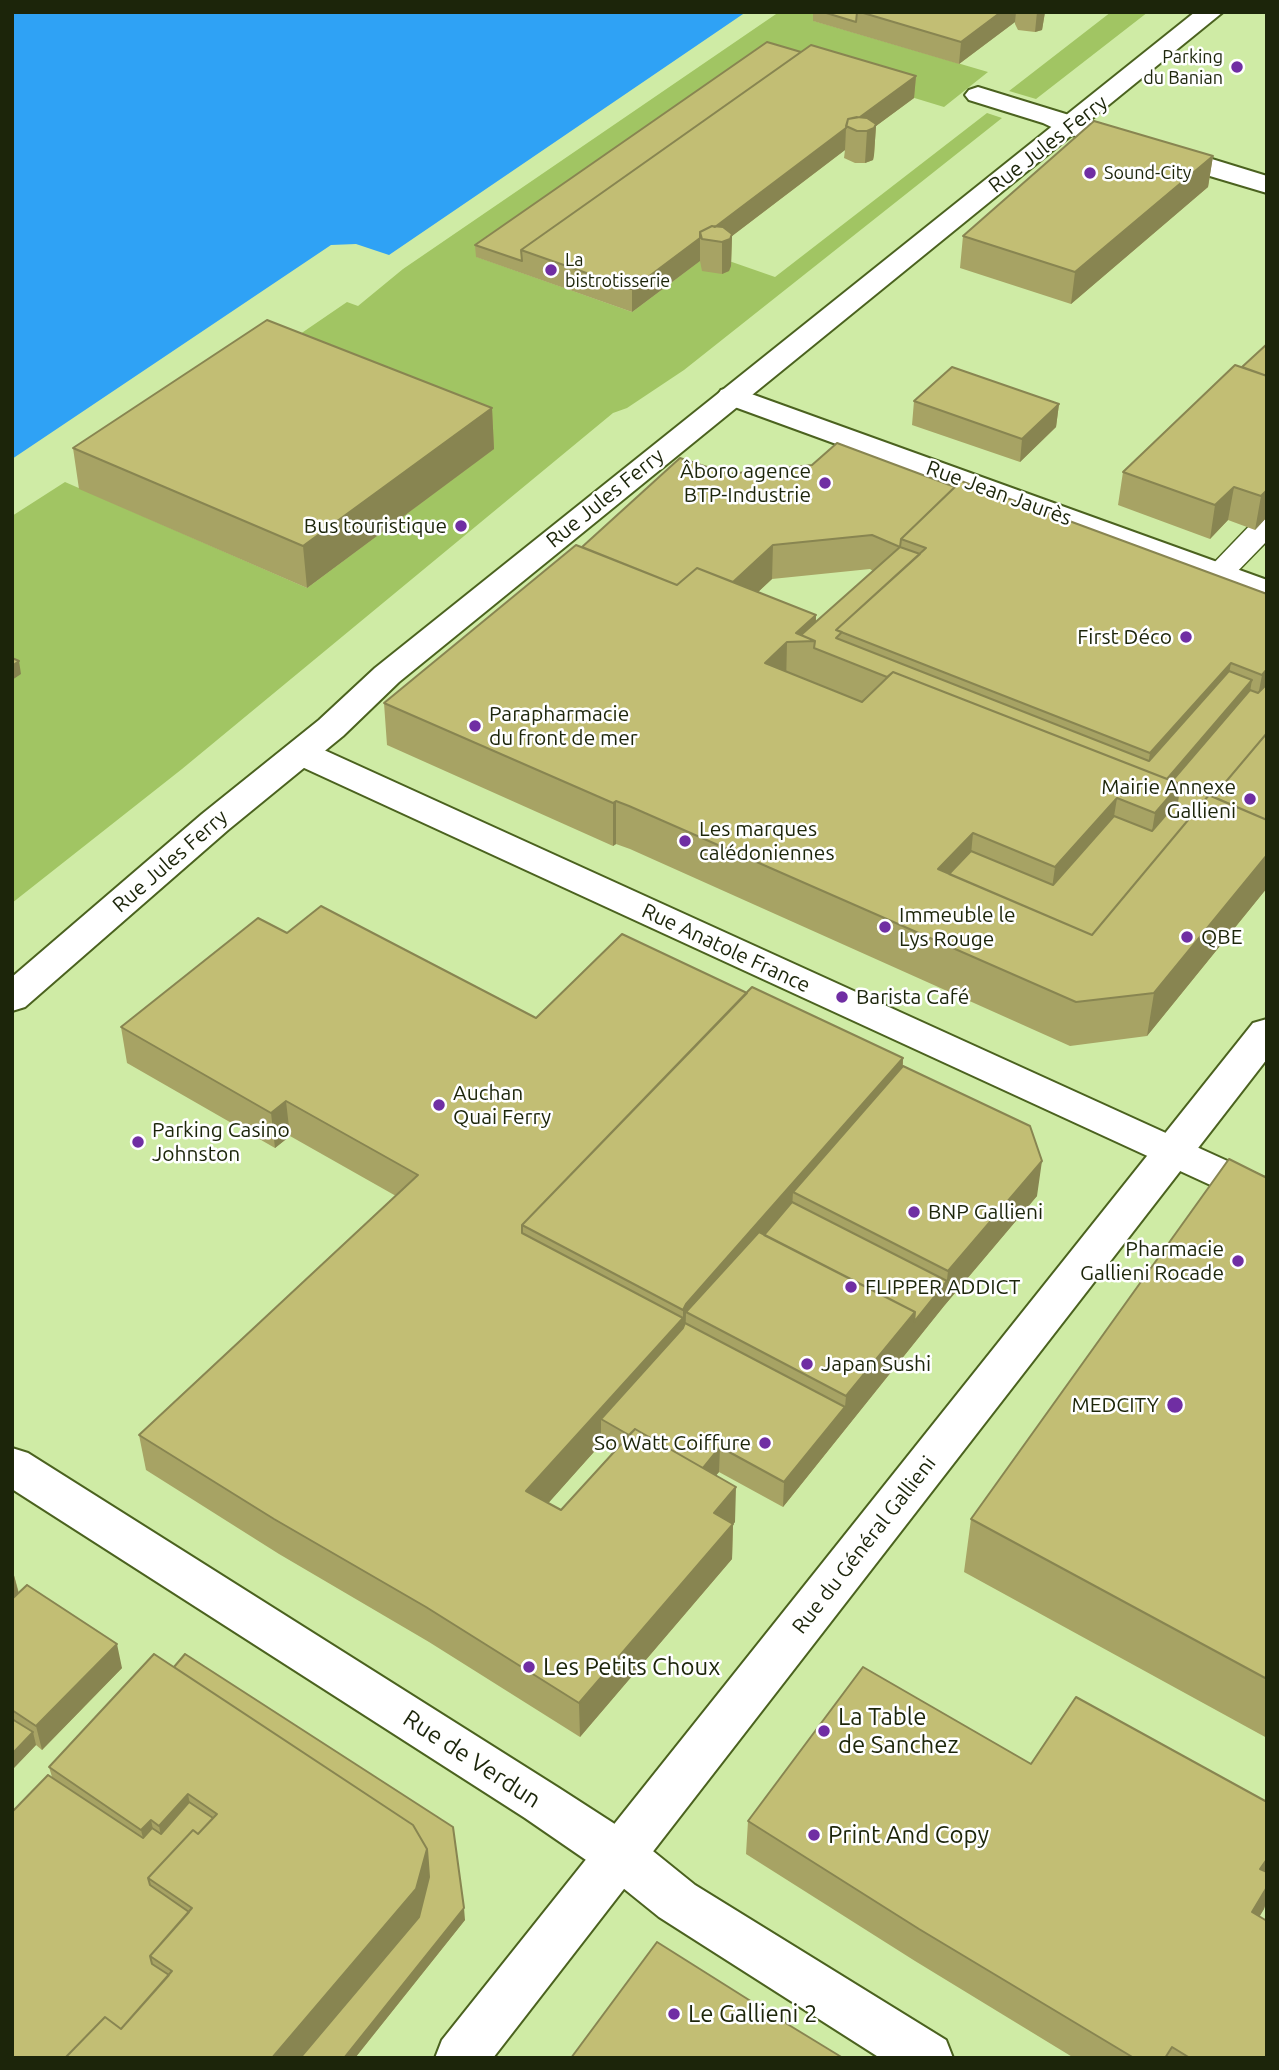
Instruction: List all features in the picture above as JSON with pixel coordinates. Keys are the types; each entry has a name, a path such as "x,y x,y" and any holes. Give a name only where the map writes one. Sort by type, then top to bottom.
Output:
{"main road":[{"name":"Rue Jules Ferry","path":"12,998 215,822 301,753 387,675 1211,12"},
{"path":"978,94 1052,117 1071,126 1267,185"},
{"name":"Rue Jean Jaurès","path":"732,396 1267,591"},
{"name":"Rue Anatole France","path":"301,753 1267,1196"},
{"name":"Rue du Général Gallieni","path":"460,2058 1267,1032"},
{"name":"Rue de Verdun","path":"12,1466 620,1855 677,1901 927,2058"}],"lane":[{"path":"1219,573 1267,524"}],"green space":[{"path":"779,12 825,12 814,21 988,72 944,107 767,53 477,257 632,312 709,254 775,277 987,113 1002,118 684,370 627,408 613,413 182,769 12,903 12,516 65,482 307,588 493,449 265,358 347,302 358,306 403,269"},
{"path":"1111,12 1148,12 1036,99 1009,91"}],"water":[{"path":"12,12 746,12 389,255 356,244 331,245 12,459"}],"building":[{"path":"823,12 857,12 856,22"},
{"path":"860,12 1001,12 961,42"},
{"path":"767,42 801,52 521,250 522,261 475,245"},
{"path":"811,45 916,76 860,117 848,119 846,128 715,227 700,232 700,238 632,289 521,250"},
{"path":"867,118 876,124 874,128 857,131 846,126 848,119"},
{"path":"1094,121 1213,156 1075,272 963,236"},
{"path":"712,226 723,227 732,234 730,239 722,242 702,239 700,232"},
{"path":"267,320 492,408 303,546 73,448"},
{"path":"1267,344 1267,376 1242,367"},
{"path":"1235,365 1267,376 1267,490 1261,496 1234,487 1215,505 1123,472"},
{"path":"952,367 1059,404 1022,439 914,401"},
{"path":"837,443 955,487 901,539 900,547 872,535 773,545 733,582 697,568 677,585 582,547 680,458 728,474 812,465"},
{"path":"961,481 1267,594 1267,669 1262,675 1231,663 1150,753 836,630 926,548 901,539"},
{"path":"576,545 677,585 697,568 816,615 796,633 815,641 787,642 765,663 862,702 893,672 1180,784 1155,813 1117,798 1055,867 973,833 938,869 1092,935 1209,795 1267,820 1267,855 1154,993 1076,1002 629,806 616,801 613,803 384,703"},
{"path":"900,547 920,554 836,630 842,632 836,638 1149,761 1229,671 1252,680 1167,779 893,672 887,677 814,648 815,641 801,635"},
{"path":"1265,686 1267,733 1213,797 1209,795 1092,935 949,874 971,851 1053,885 1114,816 1152,831 1177,802 1180,784 1172,781 1250,690 1258,693"},
{"path":"1267,733 1267,820 1213,797"},
{"path":"321,906 536,1018 622,934 747,993 522,1225 522,1233 683,1318 526,1491 561,1510 635,1429 736,1487 714,1513 733,1524 579,1703 426,1607 274,1519 139,1435 418,1175 286,1101 271,1113 121,1027 258,918 287,933"},
{"path":"752,987 903,1058 683,1310 522,1225"},
{"name":"BNP Gallieni","path":"903,1066 1030,1126 1042,1161 948,1271 793,1192"},
{"name":"MEDCITY","path":"1229,1159 1267,1178 1267,1679 971,1519"},
{"path":"792,1202 947,1281 914,1322 915,1312 764,1235"},
{"name":"Japan Sushi","path":"759,1232 915,1312 846,1396 686,1312"},
{"path":"685,1323 845,1407 784,1482 720,1447 703,1468 635,1429 629,1435 601,1419"},
{"path":"27,1585 117,1644 36,1726 12,1710 12,1599"},
{"path":"154,1654 413,1825 427,1849 416,1889 272,2058 65,2058 105,2017 121,2029 172,1971 150,1956 192,1908 148,1878 193,1830 198,1834 217,1814 188,1794 159,1826 151,1820 141,1830 49,1767"},
{"path":"185,1654 453,1827 464,1908 344,2058 300,2058 419,1917 429,1877 427,1849 413,1825 174,1667"},
{"path":"863,1667 1031,1764 1076,1697 1267,1802 1267,1859 1260,1869 1267,1872 1267,1887 1252,1912 1267,1921 1267,2058 1190,2058 1172,2047 1165,2058 1134,2058 919,1929 748,1821"},
{"path":"12,1719 33,1732 12,1754"},
{"path":"48,1775 143,1838 152,1828 161,1834 189,1802 213,1818 198,1834 193,1830 148,1878 150,1885 189,1912 150,1956 152,1964 169,1975 121,2029 105,2017 65,2058 12,2058 12,1812"},
{"path":"657,1942 784,2022 843,2058 571,2058"}],"place":[{"name":"Parking du Banian","path":"1237,67"},
{"name":"Sound-City","path":"1090,173"},
{"name":"La bistrotisserie","path":"551,270"},
{"name":"Âboro agence BTP-Industrie","path":"825,483"},
{"name":"Bus touristique","path":"461,526"},
{"name":"First Déco","path":"1186,637"},
{"name":"Parapharmacie du front de mer","path":"475,726"},
{"name":"Mairie Annexe Gallieni","path":"1250,799"},
{"name":"Les marques calédoniennes","path":"685,841"},
{"name":"Immeuble le Lys Rouge","path":"885,927"},
{"name":"QBE","path":"1187,937"},
{"name":"Barista Café","path":"842,997"},
{"name":"Auchan Quai Ferry","path":"439,1105"},
{"name":"Parking Casino Johnston","path":"138,1142"},
{"name":"BNP Gallieni","path":"914,1212"},
{"name":"Pharmacie Gallieni Rocade","path":"1238,1261"},
{"name":"FLIPPER ADDICT","path":"851,1287"},
{"name":"Japan Sushi","path":"807,1364"},
{"name":"MEDCITY","path":"1175,1405"},
{"name":"So Watt Coiffure","path":"765,1443"},
{"name":"Les Petits Choux","path":"529,1667"},
{"name":"La Table de Sanchez","path":"824,1731"},
{"name":"Print And Copy","path":"814,1835"},
{"name":"Le Gallieni 2","path":"674,2014"}]}
